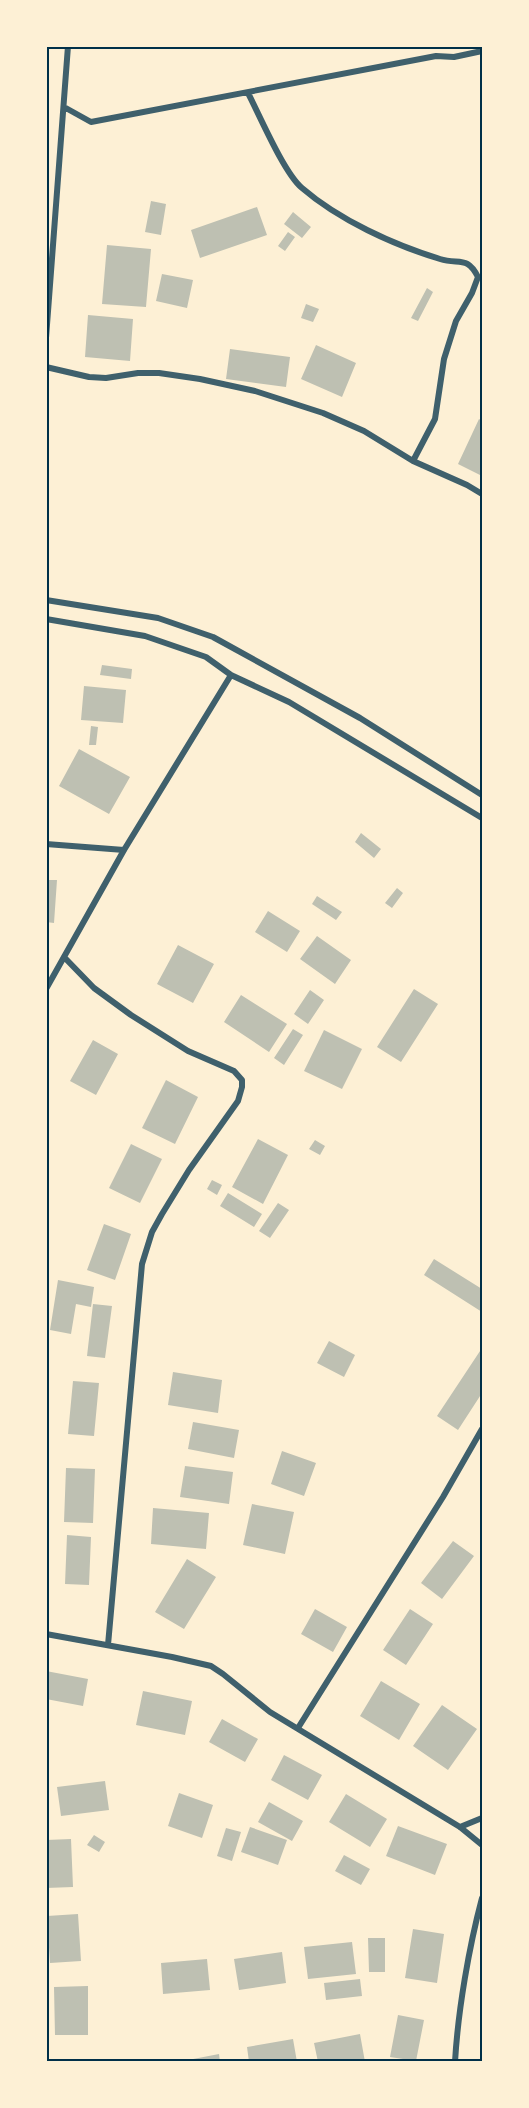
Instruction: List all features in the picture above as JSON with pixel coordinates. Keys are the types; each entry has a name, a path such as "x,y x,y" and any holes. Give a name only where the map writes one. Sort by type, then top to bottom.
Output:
{"street":[{"path":"46,338 68,46"},
{"path":"64,107 91,123 436,56 454,57 483,51"},
{"path":"248,93 283,160 300,186 328,208 392,240 443,260 460,260 473,266 478,277 456,321 447,349 435,419 413,461"},
{"path":"46,368 89,377 106,378 138,373 159,373 255,391 323,413 364,431 413,461 483,494"},
{"path":"46,600 158,618 213,637 360,718 483,795"},
{"path":"46,619 145,636 206,657 231,675 289,702 483,818"},
{"path":"46,989 124,850 231,675"},
{"path":"46,844 124,850"},
{"path":"64,957 94,988 131,1015 188,1051 234,1071 242,1080 238,1101 162,1214 152,1232 141,1264 108,1645"},
{"path":"298,1728 483,1429"},
{"path":"46,1634 211,1666 270,1712 460,1827 483,1845"},
{"path":"460,1827 483,1818"},
{"path":"455,2061 456,2040 470,1957 483,1898"}],"building":[{"path":"151,201 166,204 161,235 145,232"},
{"path":"257,207 267,235 200,258 191,230"},
{"path":"293,212 311,227 302,238 284,224"},
{"path":"288,232 295,237 285,251 278,246"},
{"path":"107,245 151,249 146,307 102,304"},
{"path":"162,274 193,280 187,308 156,301"},
{"path":"427,288 433,292 418,321 411,318"},
{"path":"306,304 319,309 313,322 301,318"},
{"path":"88,315 133,319 130,361 85,357"},
{"path":"316,345 356,363 342,397 301,379"},
{"path":"230,349 290,357 286,387 226,379"},
{"path":"479,419 482,421 482,476 458,464"},
{"path":"102,665 132,669 131,679 100,675"},
{"path":"84,686 126,690 123,723 81,720"},
{"path":"91,726 98,727 96,745 89,745"},
{"path":"79,749 130,777 109,814 59,786"},
{"path":"361,833 381,849 374,858 355,842"},
{"path":"46,880 57,880 54,923 46,922"},
{"path":"397,888 403,893 392,908 385,903"},
{"path":"317,896 342,912 336,920 312,904"},
{"path":"268,911 300,931 287,952 255,932"},
{"path":"317,936 351,960 335,984 300,959"},
{"path":"178,945 214,964 193,1003 157,984"},
{"path":"414,989 438,1004 401,1062 377,1047"},
{"path":"310,990 324,1000 308,1024 294,1014"},
{"path":"241,995 287,1024 269,1052 224,1022"},
{"path":"293,1029 303,1035 284,1065 274,1058"},
{"path":"324,1030 362,1049 342,1089 304,1071"},
{"path":"93,1040 118,1054 96,1095 70,1081"},
{"path":"166,1080 198,1097 175,1144 142,1128"},
{"path":"258,1139 288,1155 263,1204 232,1187"},
{"path":"315,1140 325,1146 320,1155 309,1149"},
{"path":"131,1144 162,1159 140,1203 109,1188"},
{"path":"212,1180 222,1185 217,1195 207,1189"},
{"path":"228,1193 262,1214 254,1227 220,1206"},
{"path":"278,1203 289,1210 270,1238 259,1231"},
{"path":"104,1224 131,1234 115,1280 87,1270"},
{"path":"434,1259 482,1289 482,1312 424,1275"},
{"path":"58,1280 94,1287 91,1307 76,1304 71,1334 50,1330"},
{"path":"93,1304 112,1306 105,1358 87,1356"},
{"path":"329,1341 355,1355 344,1377 317,1363"},
{"path":"482,1348 482,1393 458,1430 437,1416"},
{"path":"173,1372 222,1380 218,1413 168,1405"},
{"path":"73,1381 99,1383 94,1436 68,1434"},
{"path":"193,1422 239,1430 234,1458 188,1449"},
{"path":"282,1451 316,1463 304,1496 271,1484"},
{"path":"185,1466 233,1472 229,1504 180,1497"},
{"path":"66,1468 95,1469 93,1523 64,1522"},
{"path":"252,1504 294,1512 285,1554 243,1545"},
{"path":"153,1508 209,1513 206,1549 151,1544"},
{"path":"67,1535 91,1537 89,1585 65,1584"},
{"path":"453,1541 474,1556 442,1599 421,1583"},
{"path":"187,1559 216,1577 184,1629 155,1612"},
{"path":"315,1609 347,1627 333,1652 301,1634"},
{"path":"410,1609 433,1624 406,1665 383,1650"},
{"path":"46,1671 88,1679 83,1706 46,1699"},
{"path":"381,1681 420,1704 399,1740 360,1716"},
{"path":"143,1691 192,1701 185,1735 136,1725"},
{"path":"442,1705 477,1729 448,1770 413,1746"},
{"path":"222,1719 258,1739 245,1762 209,1742"},
{"path":"284,1755 322,1775 308,1800 271,1780"},
{"path":"105,1781 109,1810 61,1816 57,1787"},
{"path":"179,1793 213,1805 202,1838 168,1826"},
{"path":"346,1794 387,1819 370,1847 329,1822"},
{"path":"269,1802 303,1821 292,1841 258,1822"},
{"path":"398,1826 447,1844 435,1875 386,1856"},
{"path":"250,1827 287,1840 278,1865 241,1852"},
{"path":"226,1828 241,1832 232,1861 217,1856"},
{"path":"94,1835 105,1842 99,1852 87,1845"},
{"path":"71,1839 73,1887 46,1888 46,1840"},
{"path":"344,1855 370,1869 361,1885 335,1871"},
{"path":"78,1914 81,1961 50,1963 47,1916"},
{"path":"413,1929 444,1934 437,1983 405,1978"},
{"path":"368,1938 385,1938 385,1972 369,1972"},
{"path":"352,1942 356,1974 308,1979 304,1947"},
{"path":"282,1952 286,1983 239,1990 234,1959"},
{"path":"207,1959 210,1990 163,1994 161,1963"},
{"path":"360,1979 362,1996 326,2000 324,1983"},
{"path":"88,1986 88,2035 55,2035 54,1987"},
{"path":"398,2015 424,2020 416,2061 390,2057"},
{"path":"360,2034 365,2062 318,2062 314,2043"},
{"path":"293,2039 297,2062 249,2062 247,2047"},
{"path":"219,2054 220,2062 188,2062 188,2060"}]}
